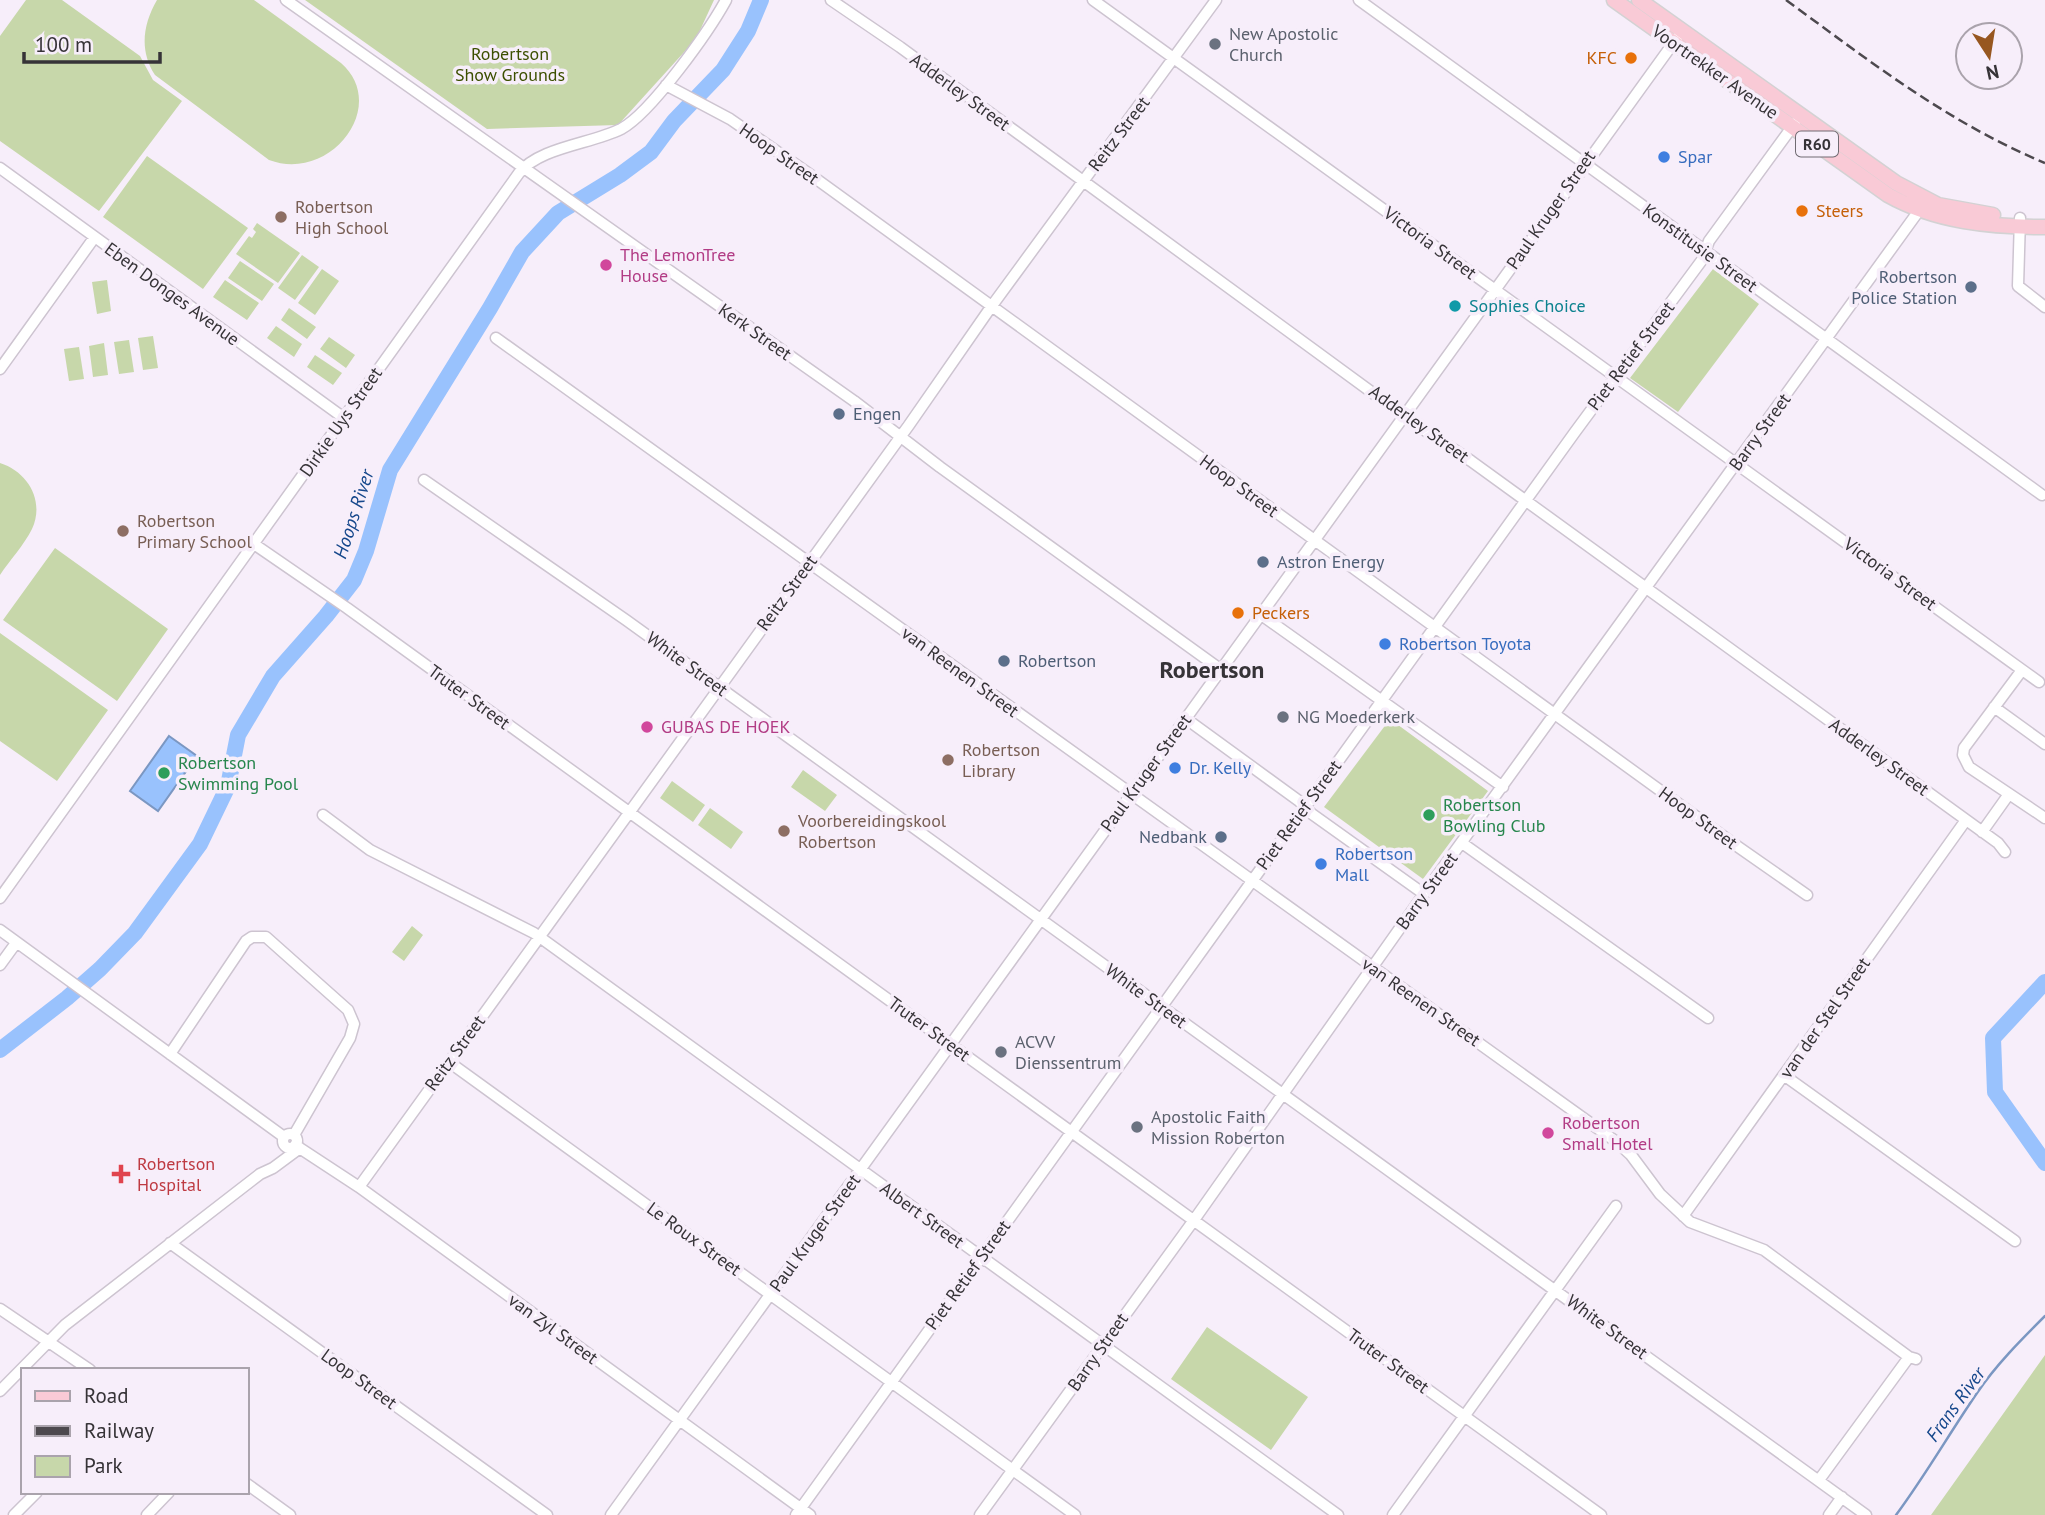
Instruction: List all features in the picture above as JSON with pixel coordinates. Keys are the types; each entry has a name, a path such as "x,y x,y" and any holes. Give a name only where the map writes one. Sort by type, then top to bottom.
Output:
{"main road":[{"name":"Voortrekker Avenue","path":"1614,0 1677,37 1796,121 1878,171 1923,205 2045,226"},
{"name":"Voortrekker Avenue","path":"1639,0 1677,37"}],"street":[{"name":"Kerk Street","path":"286,0 900,436 1220,669"},
{"name":"Dirkie Uys Street","path":"0,898 523,168 531,161 625,127 666,85 713,23 726,0"},
{"name":"Adderley Street","path":"831,0 900,47 1966,820 2006,852"},
{"name":"Victoria Street","path":"1093,0 2039,682"},
{"name":"Reitz Street","path":"359,1187 991,307 1216,0"},
{"name":"Konstitusie Street","path":"1359,0 2042,495"},
{"name":"Paul Kruger Street","path":"611,1515 1677,37"},
{"name":"Hoop Street","path":"666,85 730,119 808,173 1807,895"},
{"name":"Piet Retief Street","path":"802,1513 891,1381 1702,260 1709,241 1796,121"},
{"name":"Eben Donges Avenue","path":"0,168 344,418"},
{"name":"Barry Street","path":"980,1515 1194,1220 1424,894 1923,205"},
{"path":"2020,222 2018,286 2045,307"},
{"path":"2,364 94,238"},
{"name":"van Reenen Street","path":"496,338 1618,1143 1632,1155 1660,1194 1683,1216 1700,1227 1765,1250 1913,1358 1819,1480"},
{"name":"White Street","path":"424,480 626,620 1866,1515"},
{"name":"Truter Street","path":"254,544 332,597 1601,1515"},
{"path":"1260,614 1503,787"},
{"path":"2022,670 1964,748 1964,758 1969,767 2045,818"},
{"path":"1994,708 2045,744"},
{"path":"1185,718 1424,894"},
{"path":"1982,832 2009,794"},
{"name":"Albert Street","path":"323,815 370,850 505,917 540,938 1338,1515"},
{"name":"van der Stel Street","path":"1683,1216 1966,820"},
{"path":"1462,843 1707,1018"},
{"name":"van Zyl Street","path":"0,930 66,980 359,1187 802,1513"},
{"path":"170,1054 246,941 252,937 266,937 348,1010 354,1024 350,1038 291,1141 273,1168 260,1174"},
{"path":"0,965 16,943"},
{"name":"Le Roux Street","path":"449,1062 1075,1515"},
{"path":"1785,1076 2015,1241"},
{"path":"23,1368 65,1325 260,1174 291,1141"},
{"path":"1392,1515 1616,1206"},
{"name":"Loop Street","path":"170,1243 547,1515"},
{"path":"0,1309 87,1368"},
{"path":"0,1391 21,1370"},
{"path":"248,1485 290,1515"},
{"path":"14,1515 35,1494"},
{"path":"147,1515 167,1494"},
{"path":"1829,1515 1842,1497"}],"green space":[{"path":"26,0 62,0 140,56 153,80 182,101 99,211 0,141 0,36"},
{"path":"157,0 254,0 341,63 354,80 359,100 356,119 346,136 332,151 313,161 292,164 269,160 155,75 147,57 145,38 149,18"},
{"name":"Robertson Show Grounds","path":"305,0 714,0 696,39 618,125 487,129"},
{"path":"147,156 248,228 203,289 103,217"},
{"path":"257,223 300,253 278,283 236,254 249,236 252,238"},
{"path":"302,255 319,267 295,300 278,288"},
{"path":"240,261 274,284 262,301 228,278"},
{"path":"322,269 339,281 315,315 298,303"},
{"path":"1713,269 1759,304 1678,412 1630,378"},
{"path":"107,280 111,311 97,314 92,282"},
{"path":"225,280 259,303 247,320 213,297"},
{"path":"289,308 316,327 307,339 281,320"},
{"path":"276,326 302,344 294,357 267,338"},
{"path":"153,336 158,368 143,370 138,338"},
{"path":"329,337 355,355 346,368 320,349"},
{"path":"129,340 134,372 119,374 114,342"},
{"path":"104,343 108,375 93,377 89,346"},
{"path":"79,347 84,379 69,381 64,349"},
{"path":"315,355 342,373 333,385 307,367"},
{"path":"0,463 10,467 26,480 35,498 36,518 21,547 0,575"},
{"path":"55,548 168,629 117,701 3,620"},
{"path":"0,633 108,710 57,781 0,741"},
{"path":"1390,719 1488,791 1423,879 1324,807"},
{"path":"803,770 837,795 825,811 791,787"},
{"path":"672,781 705,805 693,822 660,798"},
{"path":"710,808 743,832 731,849 698,825"},
{"path":"412,926 423,935 404,961 392,952"},
{"path":"1207,1327 1308,1397 1271,1450 1171,1379"},
{"path":"2045,1355 2045,1515 1931,1515"}],"water":[{"name":"Robertson Swimming Pool","path":"169,736 197,756 158,811 130,791"}],"waterway":[{"name":"Hoops River","path":"0,1050 67,998 135,933 200,844 228,786 238,735 273,676 354,580 366,551 390,470 522,252 558,213 620,175 651,152 674,121 723,70 748,31 761,0"},
{"path":"2045,982 1993,1038 1995,1092 2045,1163"},
{"name":"Frans River","path":"1896,1515 1984,1383 2045,1316"}],"railway":[{"path":"1786,0 1942,110 2009,147 2045,163"}],"place":[{"name":"New Apostolic Church","path":"1215,44"},
{"name":"KFC","path":"1631,58"},
{"name":"Spar","path":"1664,157"},
{"name":"Steers","path":"1802,211"},
{"name":"Robertson High School","path":"281,217"},
{"name":"The LemonTree House","path":"606,265"},
{"name":"Robertson Police Station","path":"1971,287"},
{"name":"Sophies Choice","path":"1455,306"},
{"name":"Engen","path":"839,414"},
{"name":"Robertson Primary School","path":"123,531"},
{"name":"Astron Energy","path":"1263,562"},
{"name":"Peckers","path":"1238,613"},
{"name":"Robertson Toyota","path":"1385,644"},
{"name":"Robertson","path":"1004,661"},
{"name":"NG Moederkerk","path":"1283,717"},
{"name":"GUBAS DE HOEK","path":"647,727"},
{"name":"Robertson Library","path":"948,760"},
{"name":"Dr. Kelly","path":"1175,768"},
{"name":"Robertson Swimming Pool","path":"164,773"},
{"name":"Robertson Bowling Club","path":"1429,815"},
{"name":"Voorbereidingskool Robertson","path":"784,831"},
{"name":"Nedbank","path":"1221,837"},
{"name":"Robertson Mall","path":"1321,864"},
{"name":"ACVV Dienssentrum","path":"1001,1052"},
{"name":"Apostolic Faith Mission Roberton","path":"1137,1127"},
{"name":"Robertson Small Hotel","path":"1548,1133"},
{"name":"Robertson Hospital","path":"121,1174"}],"district":[{"name":"Robertson","path":"1212,670"}]}
